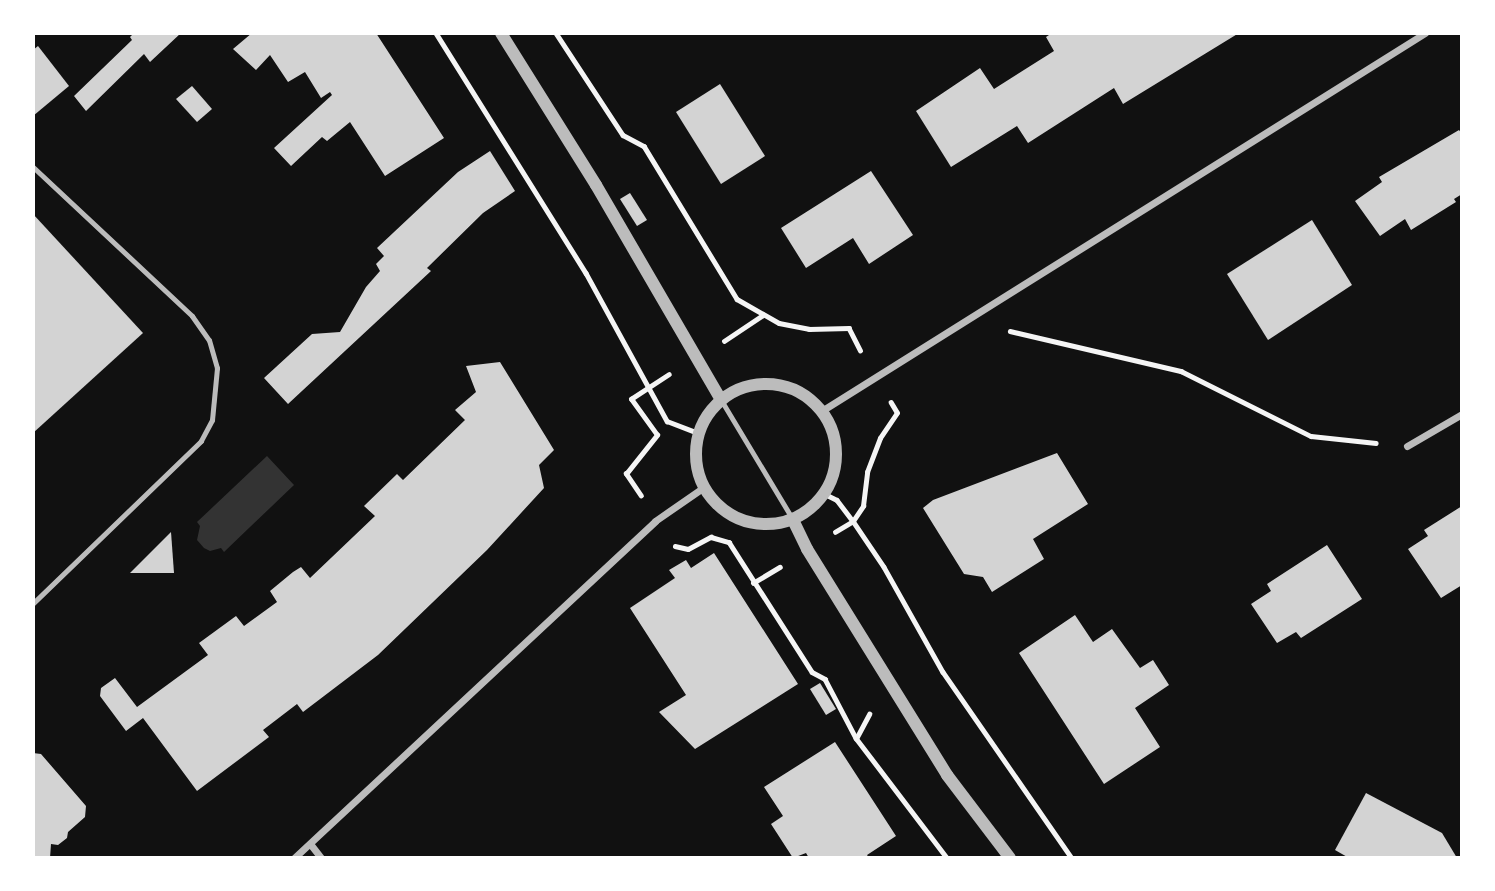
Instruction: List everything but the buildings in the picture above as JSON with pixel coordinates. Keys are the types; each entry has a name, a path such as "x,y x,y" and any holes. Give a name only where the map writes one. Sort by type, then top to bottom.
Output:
{"street":[{"path":"501,33 596,185 720,400"},
{"path":"823,410 1425,33"},
{"path":"762,383 785,385 806,395 823,410 834,430 837,452 835,474 825,494 811,509 793,520 772,524 752,523 732,516 716,503 704,487 697,470 699,433 720,400 740,388 762,383"},
{"path":"1407,446 1462,414"},
{"path":"295,858 655,521 704,487"},
{"path":"793,520 807,549 947,775 1010,858"},
{"path":"311,845 321,858"}],"lane":[{"path":"33,167 192,316 209,340 217,368 212,420 201,441 33,603"},
{"path":"720,400 793,520"}],"path":[{"path":"436,33 586,273 667,421 699,433"},
{"path":"556,33 623,135 644,146 737,299 763,315 752,324"},
{"path":"964,323 1060,340 1181,371 1311,436 1407,446"},
{"path":"825,494 837,500 853,521 884,567 943,672 1072,858"},
{"path":"753,583 812,672 825,679 856,738 947,858"}],"shaded area":[{"path":"267,456 294,485 224,552 221,548 210,551 204,548 197,540 200,526 197,522"}]}
